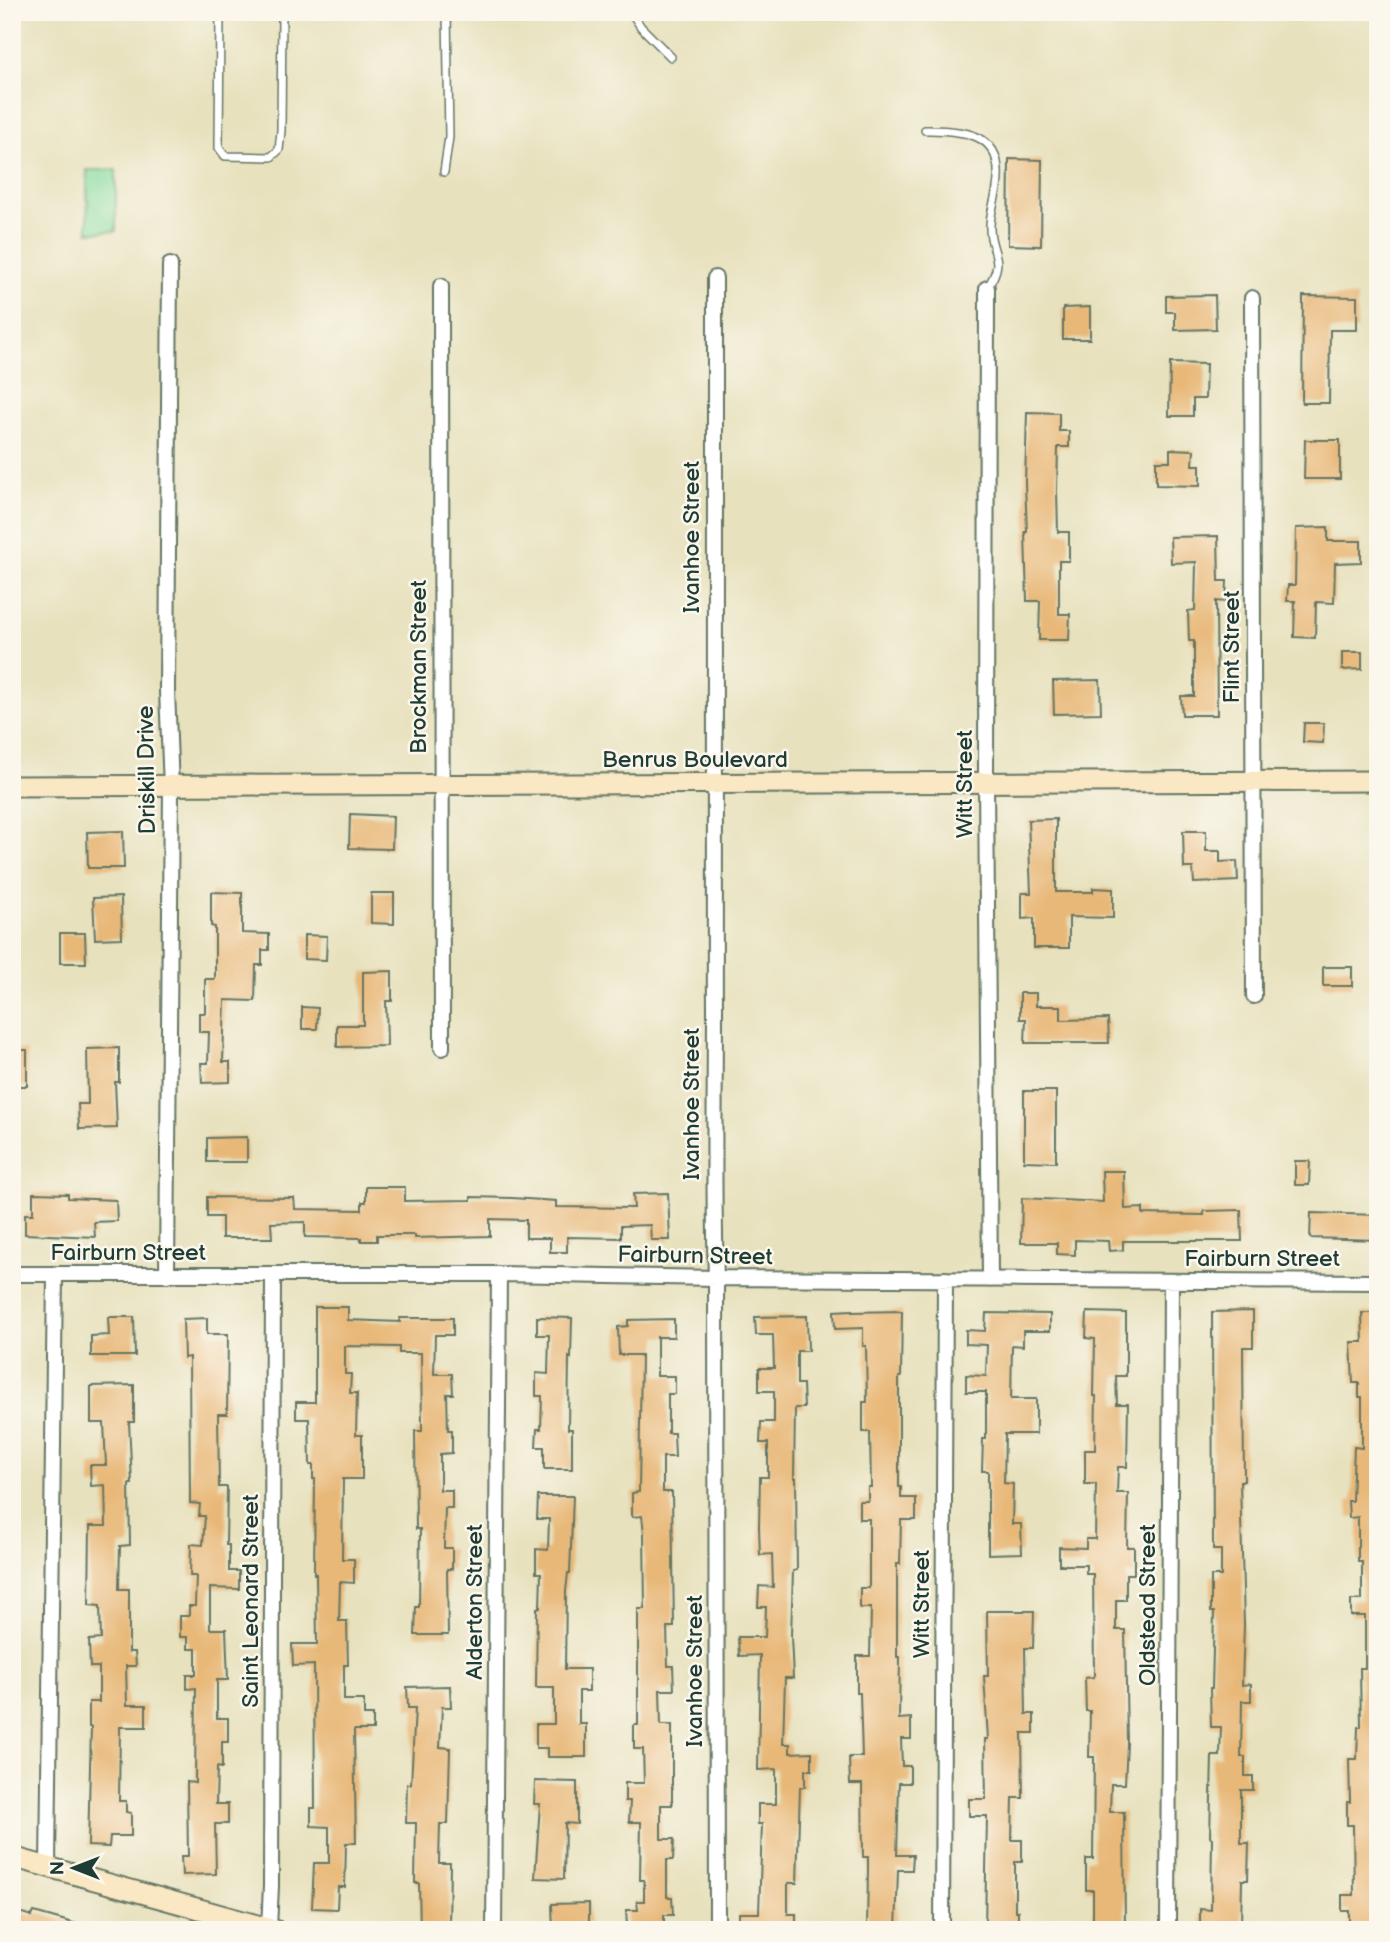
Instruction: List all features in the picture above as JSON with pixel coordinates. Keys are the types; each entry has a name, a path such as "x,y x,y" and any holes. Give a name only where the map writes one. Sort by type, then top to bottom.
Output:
{"street":[{"name":"Driskill Drive","path":"167,1275 170,265"},
{"name":"Ivanhoe Street","path":"715,278 713,784 716,1112 713,1198 716,1278 717,1930"},
{"name":"Brockman Street","path":"441,286 442,1048"},
{"name":"Witt Street","path":"987,288 986,783 990,1280"},
{"name":"Flint Street","path":"1252,298 1254,996"},
{"name":"Benrus Boulevard","path":"12,786 1378,781"},
{"name":"Fairburn Street","path":"12,1274 499,1274 1378,1282"},
{"path":"48,1867 55,1274"},
{"name":"Saint Leonard Street","path":"272,1929 273,1274"},
{"name":"Alderton Street","path":"494,1930 499,1274"},
{"name":"Witt Street","path":"942,1930 945,1279"},
{"name":"Oldstead Street","path":"1168,1930 1171,1281"},
{"path":"12,1857 272,1929"}],"lane":[{"path":"220,12 219,148 225,156 271,158 279,150 281,131 282,12"},
{"path":"444,172 449,137 447,12"},
{"path":"631,12 641,27 671,57"},
{"path":"925,130 965,131 983,139 997,159 999,177 989,227 997,258 995,276 987,288"}],"green space":[{"path":"87,170 116,170 116,231 88,232"}],"building":[{"path":"1009,159 1042,160 1041,246 1008,245"},
{"path":"1215,295 1216,329 1175,330 1175,312 1166,312 1166,296"},
{"path":"1303,296 1357,297 1357,330 1330,330 1329,403 1302,403"},
{"path":"1090,307 1090,339 1063,339 1063,308"},
{"path":"1170,363 1206,364 1205,399 1193,399 1193,416 1169,416"},
{"path":"1027,412 1059,413 1059,431 1069,431 1069,447 1058,447 1057,491 1058,532 1069,532 1069,561 1059,561 1059,614 1070,614 1069,640 1039,640 1040,601 1027,601"},
{"path":"1305,440 1340,440 1340,479 1304,479"},
{"path":"1170,449 1194,450 1193,465 1200,465 1200,486 1156,485 1156,461 1170,461"},
{"path":"1328,527 1328,541 1361,541 1361,562 1335,563 1334,603 1316,602 1315,638 1294,637 1295,601 1287,601 1288,585 1295,585 1296,528"},
{"path":"1218,536 1219,581 1227,581 1226,602 1216,601 1217,715 1182,715 1181,696 1194,696 1194,641 1189,641 1188,611 1195,610 1196,562 1171,563 1170,537"},
{"path":"1342,652 1362,652 1362,669 1342,670"},
{"path":"1100,680 1101,713 1054,714 1053,681"},
{"path":"1304,723 1324,723 1323,743 1303,742"},
{"path":"350,814 393,816 392,849 349,848"},
{"path":"1056,819 1056,892 1113,889 1113,918 1069,917 1069,948 1034,948 1034,918 1022,919 1022,893 1031,893 1028,820"},
{"path":"123,831 124,868 88,868 87,832"},
{"path":"1183,831 1206,831 1206,851 1220,851 1220,862 1237,861 1238,881 1194,883 1193,868 1184,868"},
{"path":"211,892 242,893 242,933 269,934 269,950 262,950 262,965 256,965 255,1001 225,1000 223,1062 230,1062 230,1082 202,1083 201,1063 208,1063 209,1032 199,1032 199,1013 205,1013 205,979 215,979 215,927 211,926"},
{"path":"371,893 394,893 394,924 371,923"},
{"path":"121,897 122,938 95,939 93,898"},
{"path":"60,933 85,933 86,963 60,963"},
{"path":"304,935 327,936 326,960 304,959"},
{"path":"1323,967 1352,967 1352,986 1323,986"},
{"path":"392,971 392,1001 386,1001 387,1046 337,1047 337,1025 363,1025 363,972"},
{"path":"1020,993 1036,993 1036,1006 1061,1006 1061,1020 1108,1019 1109,1043 1025,1043 1026,1019 1020,1019"},
{"path":"302,1007 318,1008 317,1029 302,1029"},
{"path":"119,1048 119,1082 115,1082 117,1128 79,1129 78,1104 88,1104 87,1049"},
{"path":"12,1050 27,1050 27,1086 12,1086"},
{"path":"1024,1091 1056,1091 1056,1162 1024,1161"},
{"path":"247,1137 247,1162 207,1162 207,1138"},
{"path":"1295,1161 1310,1161 1309,1185 1295,1185"},
{"path":"1102,1171 1124,1171 1125,1209 1143,1208 1143,1214 1204,1215 1204,1211 1241,1210 1242,1241 1123,1241 1123,1250 1109,1251 1108,1241 1075,1240 1075,1255 1057,1254 1057,1243 1021,1243 1022,1198 1103,1202"},
{"path":"366,1187 405,1187 405,1201 471,1200 471,1197 512,1198 556,1201 556,1207 634,1208 633,1194 668,1193 670,1240 651,1240 650,1225 621,1226 621,1238 567,1237 567,1252 550,1252 550,1238 526,1238 526,1220 490,1219 490,1236 415,1238 415,1235 377,1235 377,1241 361,1241 361,1238 305,1237 305,1222 271,1223 272,1238 222,1238 222,1217 207,1217 207,1197 294,1198 295,1209 362,1210 362,1202 366,1202"},
{"path":"33,1193 116,1200 117,1221 94,1222 95,1237 25,1234 25,1214 33,1214"},
{"path":"1311,1213 1378,1215 1378,1240 1310,1238"},
{"path":"315,1307 348,1307 348,1320 400,1322 400,1318 453,1318 453,1335 435,1335 434,1374 452,1374 453,1394 447,1394 452,1453 440,1454 440,1490 452,1490 452,1508 445,1508 444,1548 452,1548 452,1569 447,1569 448,1635 415,1635 416,1607 419,1607 420,1529 416,1529 415,1431 422,1431 421,1353 399,1353 399,1347 345,1346 345,1374 351,1374 350,1393 357,1393 356,1435 362,1435 362,1479 343,1479 342,1559 354,1559 354,1583 340,1582 339,1621 347,1621 348,1665 344,1665 344,1700 364,1700 364,1715 373,1715 373,1730 354,1730 356,1843 346,1843 345,1887 338,1887 337,1909 312,1908 314,1863 329,1863 329,1827 311,1826 311,1808 315,1808 314,1665 293,1666 292,1644 317,1644 314,1574 315,1479 313,1465 310,1465 309,1419 296,1419 296,1402 315,1402"},
{"path":"834,1311 902,1311 899,1487 901,1498 916,1498 916,1520 901,1520 900,1564 897,1564 899,1719 911,1718 911,1739 901,1739 902,1766 910,1766 910,1783 899,1783 897,1855 913,1855 912,1870 898,1870 896,1930 867,1930 868,1857 863,1857 862,1784 850,1784 849,1757 862,1757 857,1656 870,1656 871,1608 860,1608 860,1588 869,1588 869,1519 859,1519 859,1501 868,1501 868,1487 871,1487 870,1432 863,1432 863,1402 867,1402 866,1346 863,1346 863,1328 835,1329"},
{"path":"1253,1311 1253,1347 1243,1347 1244,1481 1240,1481 1244,1625 1242,1685 1251,1684 1251,1701 1242,1701 1241,1757 1245,1757 1245,1776 1253,1776 1253,1790 1241,1790 1241,1843 1249,1843 1248,1880 1242,1880 1241,1925 1200,1924 1200,1909 1211,1910 1212,1756 1220,1756 1221,1727 1211,1727 1210,1688 1214,1612 1211,1612 1211,1576 1221,1576 1221,1550 1213,1550 1212,1312"},
{"path":"1087,1312 1126,1313 1126,1376 1116,1376 1117,1404 1128,1404 1127,1467 1118,1467 1117,1493 1128,1493 1127,1547 1134,1547 1134,1574 1126,1574 1126,1600 1116,1600 1116,1630 1125,1630 1127,1743 1125,1784 1111,1784 1110,1812 1124,1812 1125,1930 1093,1930 1093,1890 1086,1890 1086,1859 1093,1859 1094,1757 1089,1757 1090,1711 1086,1711 1085,1678 1094,1677 1093,1574 1086,1574 1086,1565 1059,1565 1059,1547 1086,1548 1086,1539 1095,1539 1096,1484 1085,1484 1085,1450 1095,1450 1096,1396 1095,1339 1086,1338"},
{"path":"986,1313 1050,1314 1050,1331 1023,1331 1023,1346 1012,1345 1011,1399 1036,1399 1036,1434 1005,1434 1004,1483 1013,1484 1012,1524 1021,1524 1022,1553 988,1554 988,1471 982,1471 983,1439 986,1439 986,1392 966,1392 966,1375 986,1376 987,1345 966,1344 966,1330 985,1331"},
{"path":"1362,1313 1378,1313 1378,1924 1349,1925 1349,1911 1342,1911 1342,1895 1354,1895 1353,1825 1347,1825 1347,1802 1350,1802 1349,1759 1357,1759 1358,1727 1361,1727 1360,1668 1365,1668 1365,1616 1351,1616 1351,1600 1362,1600 1362,1562 1358,1562 1358,1517 1349,1518 1348,1501 1352,1501 1354,1447 1362,1448 1362,1397 1359,1397 1359,1383 1353,1383 1351,1342 1363,1342"},
{"path":"807,1316 808,1351 797,1351 797,1384 803,1384 804,1408 795,1408 797,1570 793,1571 793,1678 785,1678 783,1744 790,1744 790,1753 812,1752 812,1770 805,1770 805,1787 800,1787 797,1883 788,1883 788,1914 796,1914 796,1930 739,1930 739,1913 759,1913 762,1824 758,1824 758,1804 776,1804 776,1769 758,1770 760,1655 739,1656 738,1637 765,1637 766,1607 758,1607 759,1586 773,1587 772,1554 760,1555 759,1527 760,1477 768,1477 768,1443 760,1443 761,1422 774,1422 774,1391 759,1391 759,1368 774,1368 773,1335 756,1335 755,1317"},
{"path":"108,1317 134,1317 135,1356 91,1356 91,1336 109,1335"},
{"path":"537,1317 572,1318 568,1429 572,1429 572,1469 544,1469 544,1447 536,1447 537,1429 541,1429 542,1396 536,1396 536,1373 548,1374 549,1335 537,1335"},
{"path":"207,1318 207,1334 228,1334 227,1414 218,1414 219,1487 227,1487 226,1545 229,1545 229,1571 239,1571 239,1589 210,1588 210,1629 226,1629 228,1680 217,1680 217,1718 228,1718 228,1742 222,1742 222,1768 217,1767 216,1804 228,1804 228,1824 215,1824 216,1874 182,1875 181,1856 188,1856 187,1782 195,1783 196,1688 187,1689 187,1675 196,1675 196,1649 188,1649 188,1637 180,1637 180,1616 189,1616 189,1606 195,1606 196,1576 190,1576 191,1544 203,1545 205,1516 199,1516 200,1504 190,1503 189,1357 184,1358 183,1319"},
{"path":"674,1319 674,1337 657,1337 657,1376 675,1376 675,1394 668,1394 668,1433 674,1433 675,1457 663,1457 663,1492 672,1492 674,1627 667,1627 668,1666 673,1666 674,1690 660,1690 661,1725 672,1725 672,1805 661,1805 661,1839 674,1839 673,1860 667,1860 667,1897 672,1897 673,1915 664,1915 664,1930 637,1930 637,1925 627,1925 626,1910 638,1910 637,1901 644,1901 644,1880 640,1880 641,1822 629,1822 630,1801 625,1801 625,1783 644,1783 643,1749 634,1749 634,1725 638,1725 638,1609 645,1609 644,1533 642,1516 632,1517 632,1493 639,1492 641,1355 619,1355 618,1327 628,1326 628,1320"},
{"path":"134,1385 134,1422 129,1422 132,1484 129,1484 130,1545 120,1546 119,1589 129,1589 129,1652 135,1652 136,1666 126,1666 127,1705 146,1705 146,1727 120,1727 119,1801 126,1801 126,1812 131,1813 131,1836 110,1836 109,1847 88,1846 91,1727 89,1702 99,1702 99,1667 90,1667 89,1640 101,1639 100,1606 89,1605 90,1526 106,1526 105,1485 91,1486 90,1465 106,1465 104,1423 91,1423 91,1386"},
{"path":"538,1496 573,1496 570,1573 566,1591 565,1669 589,1669 589,1691 579,1691 579,1724 586,1724 586,1757 547,1757 547,1748 536,1748 536,1724 554,1724 554,1688 536,1688 537,1608 540,1608 541,1573 536,1573 536,1549 548,1550 549,1519 537,1519"},
{"path":"987,1611 1034,1611 1033,1648 1025,1648 1026,1714 1034,1714 1034,1733 1022,1733 1023,1798 1013,1798 1012,1840 1022,1840 1022,1862 1015,1862 1015,1911 1018,1911 1018,1930 985,1930 987,1816 969,1816 969,1799 986,1799 985,1739 988,1739 984,1676 988,1676"},
{"path":"450,1686 451,1707 442,1707 440,1747 450,1748 448,1824 440,1824 439,1863 450,1863 449,1930 420,1930 419,1883 415,1883 416,1823 406,1823 415,1708 408,1708 407,1687"},
{"path":"535,1781 577,1782 577,1824 565,1823 564,1879 535,1878 540,1804 534,1804"},
{"path":"589,1903 589,1924 579,1924 580,1930 553,1930 552,1904"},
{"path":"12,1910 32,1916 34,1912 84,1926 83,1930 12,1930"}]}
